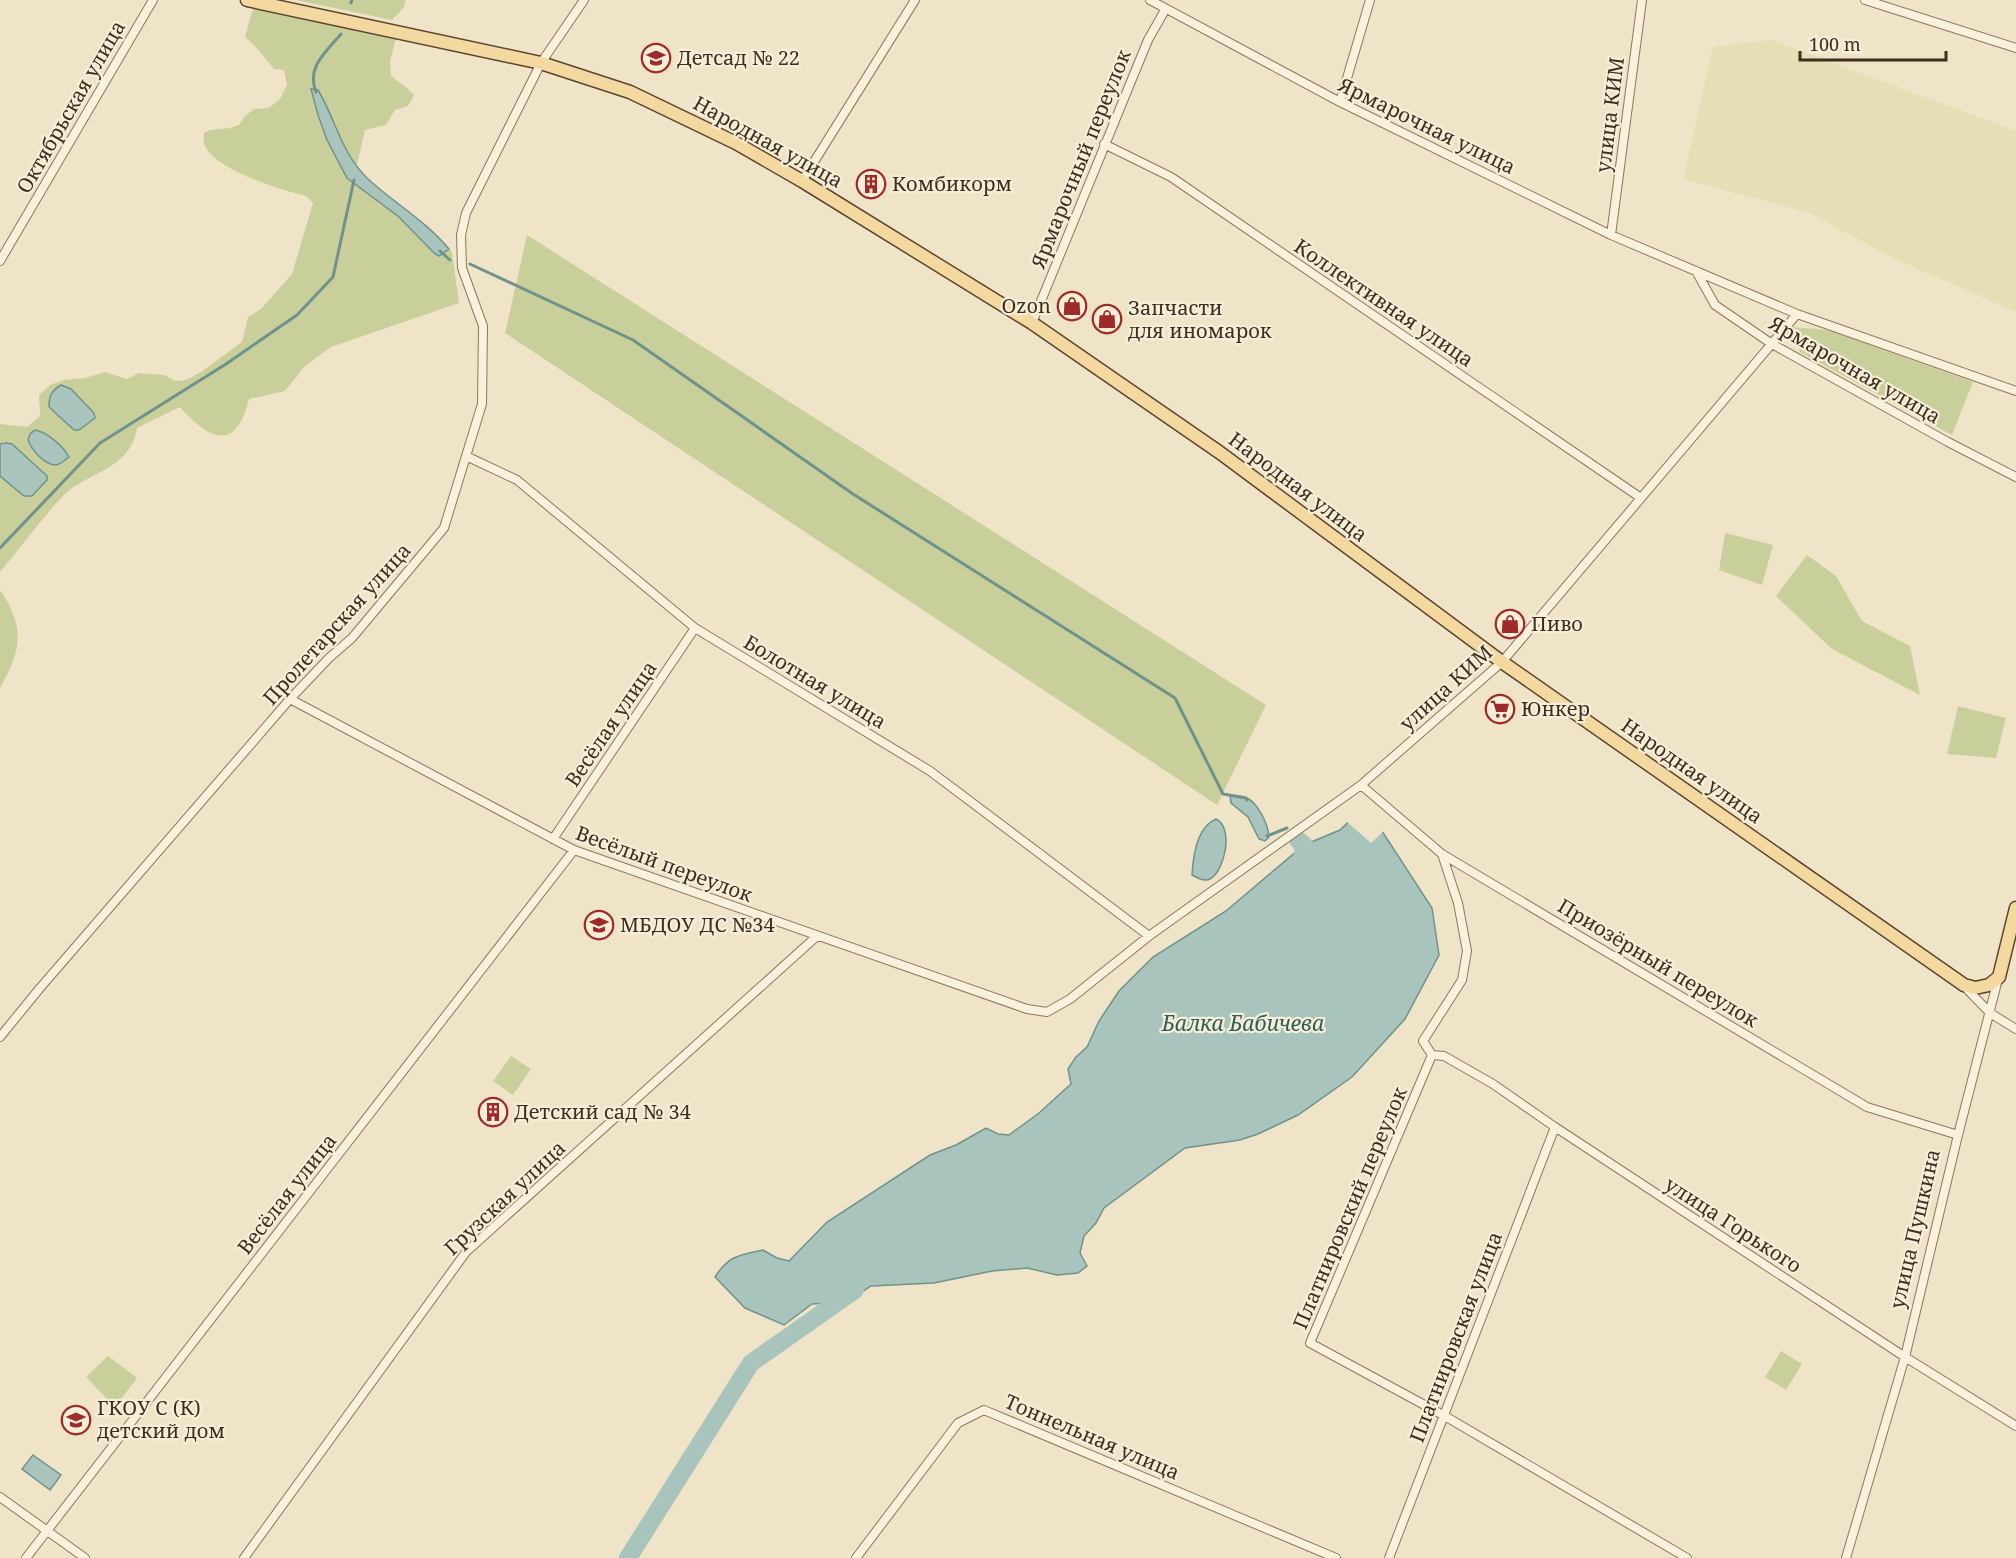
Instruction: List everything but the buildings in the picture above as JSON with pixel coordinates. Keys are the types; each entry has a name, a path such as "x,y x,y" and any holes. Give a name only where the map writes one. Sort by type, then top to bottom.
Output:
{"main road":[{"name":"Народная улица","path":"247,0 541,63 630,92 736,143 802,181 1032,323 1219,452 1502,662 1964,985"},
{"name":"улица Пушкина","path":"1998,977 2016,908"},
{"path":"1964,985 1976,988 1989,985 1998,977"}],"street":[{"name":"Октябрьская улица","path":"0,261 153,0"},
{"name":"Пролетарская улица","path":"0,1037 290,699 329,658 352,638 444,528 482,404 483,326 462,268 461,235 466,213 541,63 584,0"},
{"path":"802,181 915,0"},
{"name":"Ярмарочная улица","path":"1150,0 1340,102 1611,235 1797,314 2016,391"},
{"path":"1340,102 1370,0"},
{"name":"улица КИМ","path":"1611,235 1642,0"},
{"path":"1865,0 2016,48"},
{"name":"Ярмарочный переулок","path":"1032,323 1148,40 1165,10"},
{"name":"Коллективная улица","path":"1104,144 1171,177 1641,498"},
{"name":"Ярмарочная улица","path":"1696,271 1715,305 1772,344 1947,442 2016,477"},
{"name":"улица КИМ","path":"1047,1012 1070,999 1149,936 1361,785 1502,662 1797,314"},
{"name":"Болотная улица","path":"466,456 517,480 695,628 930,771 1149,936"},
{"name":"Весёлая улица","path":"553,839 695,628"},
{"name":"Весёлый переулок","path":"290,699 574,850 1028,1009 1047,1012"},
{"name":"Приозёрный переулок","path":"1361,785 1442,854 1867,1107 1958,1135"},
{"name":"Весёлая улица","path":"26,1558 574,850"},
{"name":"Платнировский переулок","path":"1442,854 1458,903 1467,951 1462,980 1423,1041 1432,1055 1310,1343 1443,1415 1687,1558"},
{"name":"Грузская улица","path":"244,1558 466,1252 817,936"},
{"name":"улица Пушкина","path":"1846,1558 1905,1357 1998,977"},
{"path":"1964,985 1990,1013 2016,1029"},
{"name":"улица Горького","path":"1432,1055 1444,1056 1493,1084 1905,1357 2016,1425"},
{"name":"Платнировская улица","path":"1389,1558 1555,1127"},
{"name":"Тоннельная улица","path":"856,1558 958,1424 984,1410 1336,1558"},
{"path":"0,1497 85,1558"}],"shaded area":[{"path":"1771,40 2016,131 2016,312 1895,259 1810,213 1683,179 1713,47"}],"green space":[{"path":"296,0 406,0 404,7 392,20"},
{"path":"253,8 396,39 390,61 391,76 414,95 408,106 395,110 386,125 365,130 357,165 341,141 318,90 312,89 318,115 327,140 347,178 399,217 434,253 439,256 449,249 452,252 459,303 331,347 305,366 285,391 249,399 244,416 229,434 221,436 202,428 180,407 137,428 126,454 106,469 72,488 62,497 0,572 0,476 24,496 0,444 0,424 27,427 40,416 39,395 50,385 64,380 85,378 105,372 127,379 139,373 164,375 175,381 186,380 201,372 242,342 248,317 261,309 292,274 313,203 306,196 233,170 209,152 204,142 204,133 239,125 254,109 269,108 280,99 287,85 284,70 274,69 245,37"},
{"path":"527,235 1266,705 1217,805 505,333"},
{"path":"1793,327 1828,330 1973,382 1952,435 1800,352"},
{"path":"1725,533 1773,545 1762,585 1719,570"},
{"path":"1807,555 1836,576 1862,621 1910,646 1920,695 1832,649 1776,596"},
{"path":"0,590 14,616 18,639 13,662 0,688"},
{"path":"1958,706 2006,718 1996,758 1947,754"},
{"path":"511,1056 531,1069 513,1095 493,1081"},
{"path":"1781,1351 1802,1364 1786,1390 1765,1377"},
{"path":"108,1356 137,1378 115,1407 86,1377"}],"water":[{"path":"311,89 318,90 345,147 359,169 449,249 439,256 434,253 399,217 347,178 327,140"},
{"path":"61,385 71,389 94,413 95,418 79,430 74,430 49,407 51,394"},
{"path":"35,430 54,440 69,457 56,465 43,460 28,440 30,434"},
{"path":"0,444 12,444 47,476 47,480 32,496 24,496 0,476"},
{"path":"1230,795 1245,797 1258,808 1268,832 1269,837 1265,841 1259,839 1248,817 1231,803"},
{"name":"Балка Бабичева","path":"1358,813 1362,827 1380,828 1432,908 1439,955 1405,1019 1352,1077 1298,1115 1258,1134 1240,1140 1185,1148 1104,1208 1096,1223 1084,1236 1080,1253 1087,1266 1078,1273 1057,1275 1027,1268 992,1271 934,1283 871,1286 847,1302 812,1304 784,1325 745,1308 715,1277 730,1260 748,1253 763,1250 777,1258 789,1261 827,1222 930,1155 956,1145 986,1128 998,1134 1009,1135 1039,1113 1071,1084 1068,1069 1087,1047 1099,1021 1119,991 1153,957 1226,911 1304,845 1340,830"},
{"path":"1216,819 1225,831 1223,859 1215,874 1208,880 1203,880 1192,875 1195,851 1204,828"},
{"path":"33,1455 61,1475 50,1490 22,1469"}],"pier":[{"path":"1357,810 1364,813 1365,824 1381,825 1385,830 1371,843 1346,821"}],"waterway":[{"path":"316,92 314,75 319,60 341,34"},
{"path":"0,548 100,443 226,364 297,315 333,277 354,180"},
{"path":"440,251 450,260"},
{"path":"470,264 633,340 853,494 1175,698 1223,794 1247,800"},
{"path":"1267,836 1287,828"},
{"path":"1298,840 1304,845 1301,869"},
{"path":"628,1558 751,1363 855,1290"}],"place":[{"name":"Детсад № 22","path":"656,58"},
{"name":"Комбикорм","path":"871,184"},
{"name":"Ozon","path":"1072,306"},
{"name":"Запчасти для иномарок","path":"1107,319"},
{"name":"Пиво","path":"1510,624"},
{"name":"Юнкер","path":"1500,709"},
{"name":"МБДОУ ДС №34","path":"599,925"},
{"name":"Детский сад № 34","path":"493,1112"},
{"name":"ГКОУ С (К) детский дом","path":"76,1420"}]}
